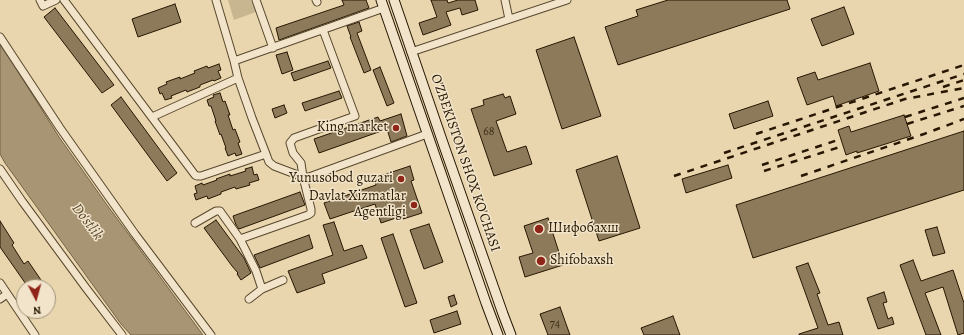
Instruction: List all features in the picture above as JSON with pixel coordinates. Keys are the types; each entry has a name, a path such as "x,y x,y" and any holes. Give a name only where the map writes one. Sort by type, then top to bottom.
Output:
{"main road":[{"name":"O'ZBEKISTON SHOX KO'CHASI","path":"394,0 445,150 511,335"},
{"name":"O'ZBEKISTON SHOX KO'CHASI","path":"383,4 498,335"}],"street":[{"path":"40,0 43,6 56,0"},
{"path":"64,0 194,174 197,176 266,154"},
{"path":"216,0 238,78 269,162 274,166 303,177 313,176 427,134"},
{"path":"256,0 273,48"},
{"path":"505,0 509,20"},
{"path":"411,52 567,0"},
{"path":"234,61 323,30 383,4"},
{"path":"240,239 311,213 301,163 293,153 290,143 294,138 355,116 323,30"},
{"path":"0,37 60,128 135,234 211,335"},
{"path":"152,117 238,78"},
{"path":"0,169 22,201 122,335"},
{"path":"196,223 216,211 220,211 240,239 256,271 262,289"},
{"path":"249,300 262,289 283,280"},
{"path":"0,283 35,335"},
{"path":"0,299 7,294"}],"shaded area":[{"path":"228,0 251,0 256,12 234,20"}],"water":[{"name":"Do'stlik","path":"0,43 59,137 203,335 131,335 121,324 5,163 0,154"}],"building":[{"path":"342,0 366,0 369,8 279,40 276,28 344,5"},
{"path":"431,0 447,0 448,3 458,0 475,0 478,10 462,15 460,8 446,12 451,25 423,35 419,23 437,17"},
{"path":"668,0 787,0 790,9 618,65 605,27 638,16 636,10"},
{"path":"175,4 181,22 138,37 132,19"},
{"path":"844,7 854,34 822,46 811,19"},
{"path":"55,8 114,85 102,93 44,17"},
{"path":"359,22 362,31 357,33 371,70 364,73 347,26"},
{"path":"574,37 601,116 562,129 536,50"},
{"path":"287,52 293,70 282,74 276,55"},
{"path":"328,61 331,68 294,81 291,73"},
{"path":"870,63 879,91 836,106 833,96 807,105 797,78 815,72 818,80"},
{"path":"219,64 221,70 218,71 221,78 200,85 200,87 187,92 186,90 171,96 172,98 165,100 162,93 160,94 158,88 167,84 166,82 180,77 180,79 207,66 208,68"},
{"path":"380,67 394,103 387,106 373,70"},
{"path":"339,91 342,98 305,111 302,103"},
{"path":"220,93 223,102 225,101 230,115 228,115 233,130 235,129 240,142 238,143 242,154 236,156 235,153 228,156 211,106 209,106 207,100 214,97 213,95"},
{"path":"503,94 505,98 510,96 516,114 496,121 507,152 526,146 532,164 494,176 471,109 484,105 483,100"},
{"path":"121,97 177,173 167,181 111,105"},
{"path":"768,101 773,116 734,129 729,114"},
{"path":"284,105 287,113 275,118 272,109"},
{"path":"401,114 407,136 391,142 387,129 319,153 314,139 378,117 380,121"},
{"path":"904,115 911,136 846,155 838,130 849,126 851,132"},
{"path":"964,131 964,190 753,258 736,205"},
{"path":"617,156 640,228 599,241 576,170"},
{"path":"728,165 732,178 686,193 682,179"},
{"path":"410,166 414,180 411,181 422,213 403,219 402,216 381,223 375,204 330,219 324,203 376,185 374,178"},
{"path":"252,167 254,175 257,174 259,180 249,183 250,185 236,189 235,187 221,192 221,194 208,199 207,196 196,200 194,194 197,193 195,186 202,183 203,185 230,174 230,176 246,171 245,169"},
{"path":"300,192 305,205 239,229 236,225 233,216"},
{"path":"548,218 563,265 525,277 519,257 533,253 524,226"},
{"path":"216,220 244,258 251,273 241,280 237,274 238,273 204,228"},
{"path":"0,221 14,243 12,245 24,264 28,261 40,279 22,279 0,247"},
{"path":"334,222 344,251 362,245 367,258 322,274 325,283 297,293 288,271 333,255 323,225"},
{"path":"429,224 443,262 424,269 410,230"},
{"path":"937,227 945,253 933,256 925,230"},
{"path":"393,234 417,303 405,307 381,238"},
{"path":"309,235 313,248 260,268 254,255"},
{"path":"913,260 921,281 953,270 964,303 964,333 958,335 943,287 925,293 941,335 926,335 900,265"},
{"path":"808,263 820,293 817,294 828,325 839,322 843,335 799,335 818,328 796,267"},
{"path":"884,292 887,302 883,303 888,319 892,317 894,324 878,329 867,298"},
{"path":"454,295 457,304 451,307 448,297"},
{"path":"560,307 570,335 548,335 540,314"},
{"path":"457,311 461,324 434,333 430,320"},
{"path":"673,316 680,335 644,335 641,328"}],"railway":[{"path":"756,134 964,65"},
{"path":"724,153 964,74"},
{"path":"943,87 964,80"},
{"path":"674,176 905,99 964,88"},
{"path":"905,117 964,98"},
{"path":"907,124 964,106"},
{"path":"801,176 964,119"},
{"path":"762,165 841,139"},
{"path":"764,171 843,146"}],"place":[{"name":"King market","path":"396,128"},
{"name":"Yunusobod guzari","path":"401,179"},
{"name":"Davlat Xizmatlar Agentligi","path":"414,205"},
{"name":"Шифобахш","path":"539,229"},
{"name":"Shifobaxsh","path":"541,261"}]}
